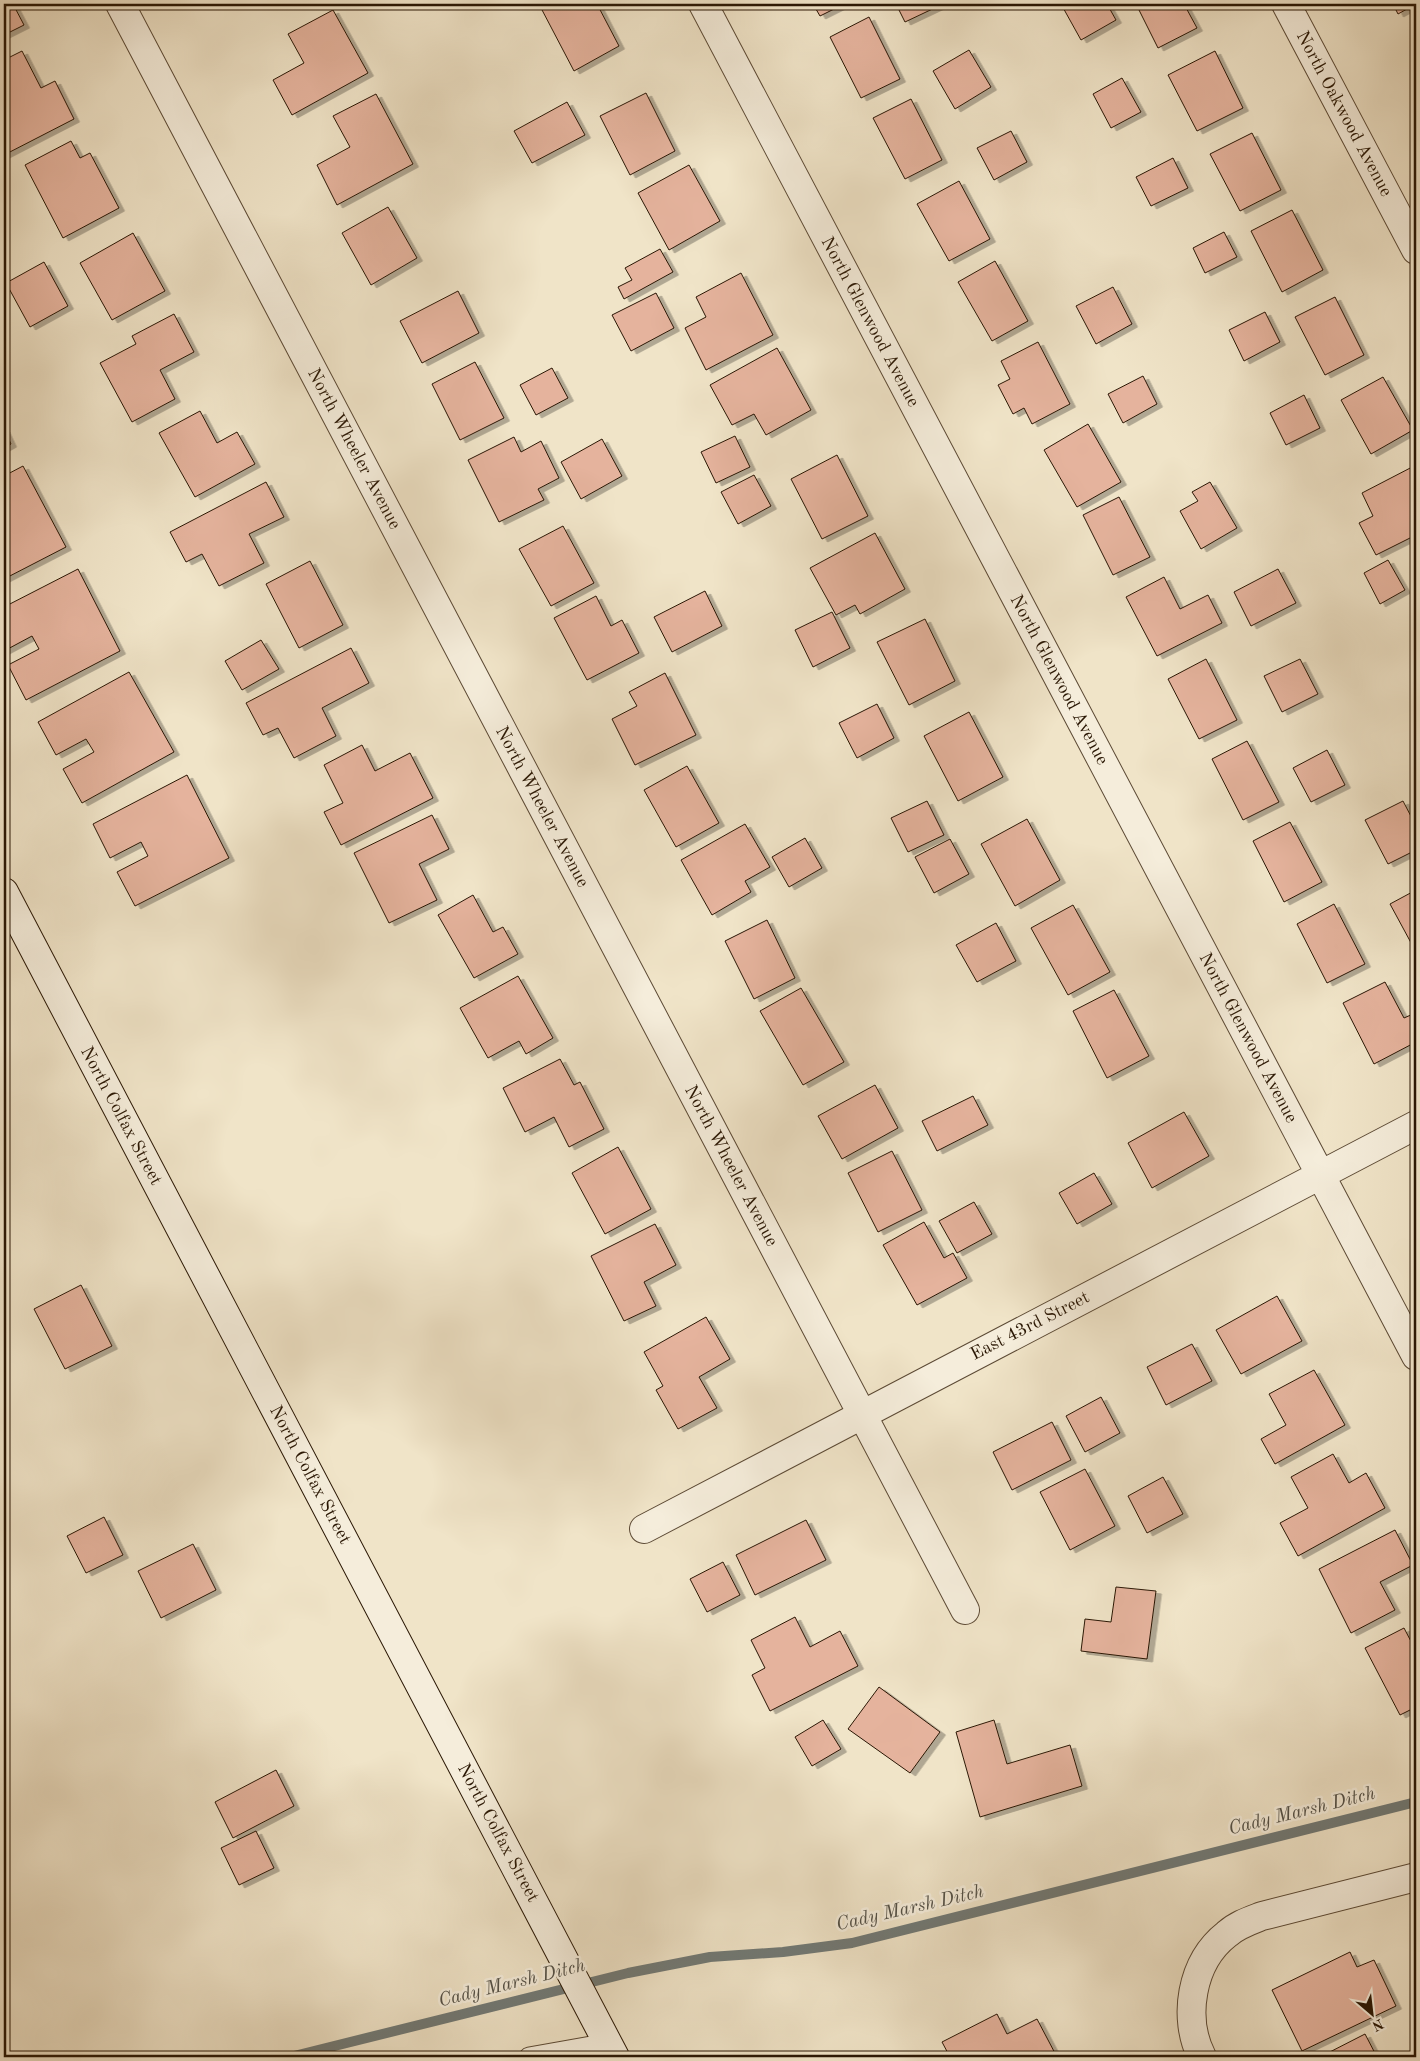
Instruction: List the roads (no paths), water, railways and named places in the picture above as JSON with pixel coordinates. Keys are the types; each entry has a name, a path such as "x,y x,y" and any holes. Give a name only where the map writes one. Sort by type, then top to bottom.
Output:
{"street":[{"name":"North Wheeler Avenue","path":"120,4 965,1610"},
{"name":"North Glenwood Avenue","path":"703,4 1416,1356"},
{"name":"North Oakwood Avenue","path":"1286,4 1416,250"},
{"name":"North Colfax Street","path":"4,892 612,2050"},
{"name":"East 43rd Street","path":"644,1529 1416,1125"},
{"path":"1202,2057 1194,2038 1190,2017 1192,1998 1204,1962 1217,1943 1226,1934 1242,1924 1262,1916 1416,1877"}],"lane":[{"path":"529,2057 575,2049 612,2050"}],"waterway":[{"name":"Cady Marsh Ditch","path":"290,2057 628,1973 710,1957 783,1952 852,1943 1416,1802"}]}
